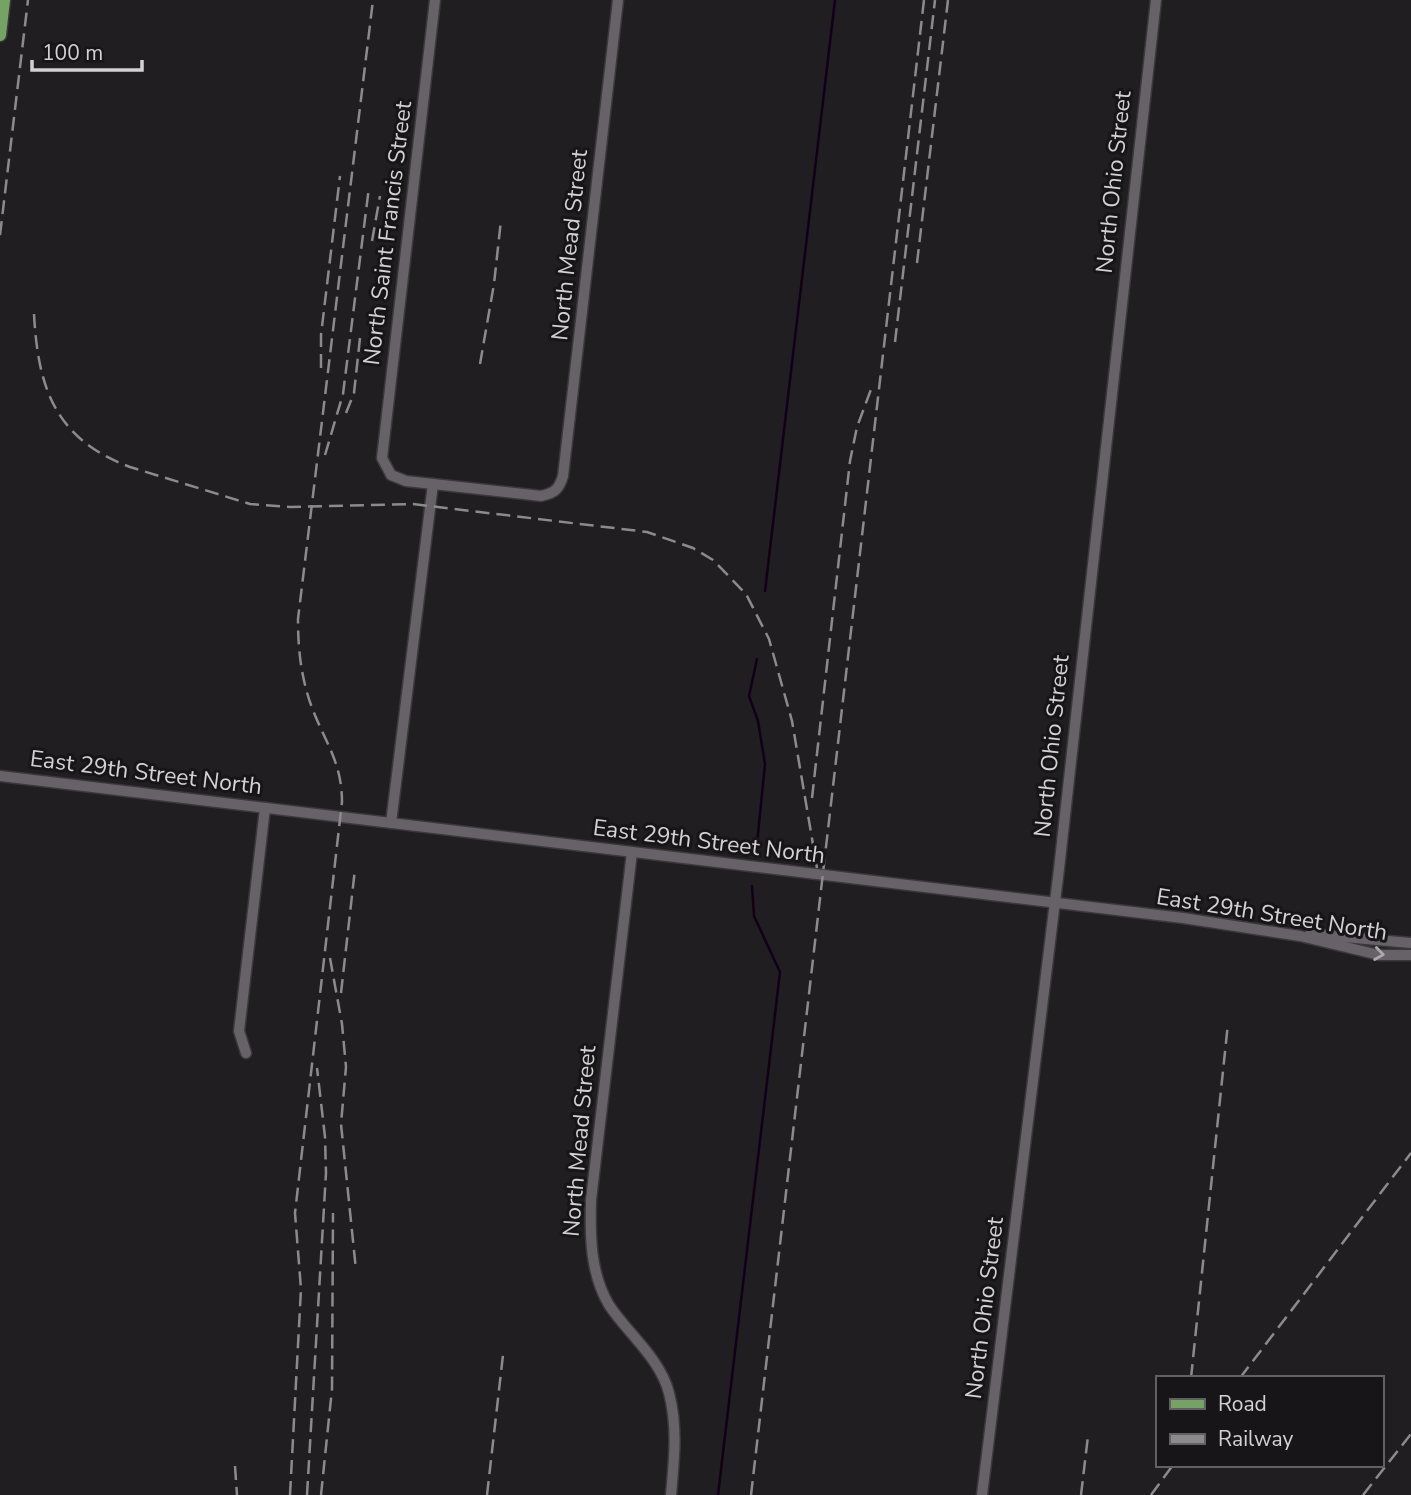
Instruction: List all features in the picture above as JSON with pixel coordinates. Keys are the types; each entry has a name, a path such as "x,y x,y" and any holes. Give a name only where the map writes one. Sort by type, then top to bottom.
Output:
{"main road":[{"path":"0,35 4,0"}],"street":[{"name":"North Saint Francis Street","path":"433,484 406,481 386,470 382,445 435,0"},
{"name":"North Mead Street","path":"433,484 541,496 555,492 563,476 618,0"},
{"name":"North Ohio Street","path":"982,1495 1055,903 1156,0"},
{"path":"391,823 433,484"},
{"name":"East 29th Street North","path":"0,776 1055,903 1300,936 1379,955 1411,955"},
{"path":"246,1053 239,1031 265,808"},
{"name":"North Mead Street","path":"632,852 591,1200 590,1247 608,1304 644,1346 669,1391 676,1434 671,1495"},
{"path":"1300,936 1411,943"}],"waterway":[{"path":"765,591 835,0"},
{"path":"757,659 749,696 758,721 765,764 757,844"},
{"path":"718,1495 780,972 754,916 752,886"}],"railway":[{"path":"0,235 28,0"},
{"path":"290,1495 301,1289 295,1213 342,802 336,763 305,684 299,652 298,619 373,0"},
{"path":"751,1495 924,0"},
{"path":"895,342 935,0"},
{"path":"917,263 948,0"},
{"path":"321,368 321,335 340,176"},
{"path":"325,455 343,394 369,187"},
{"path":"372,241 380,196"},
{"path":"480,364 494,284 501,220"},
{"path":"34,314 40,365 55,408 84,442 130,467 250,504 290,507 413,504 647,532 693,548 713,560 746,594 769,639 792,721 817,868"},
{"path":"346,413 354,393 360,338"},
{"path":"812,798 850,461 857,427 873,384"},
{"path":"341,993 355,869"},
{"path":"330,958 342,1024 346,1067 341,1124 356,1270"},
{"path":"1191,1376 1228,1023"},
{"path":"307,1495 326,1173 317,1068"},
{"path":"1242,1376 1411,1153"},
{"path":"321,1495 332,1389 333,1213"},
{"path":"487,1495 503,1355"},
{"path":"1363,1495 1411,1434"},
{"path":"1081,1495 1088,1436"},
{"path":"235,1466 237,1495"},
{"path":"1151,1495 1172,1467"}]}
